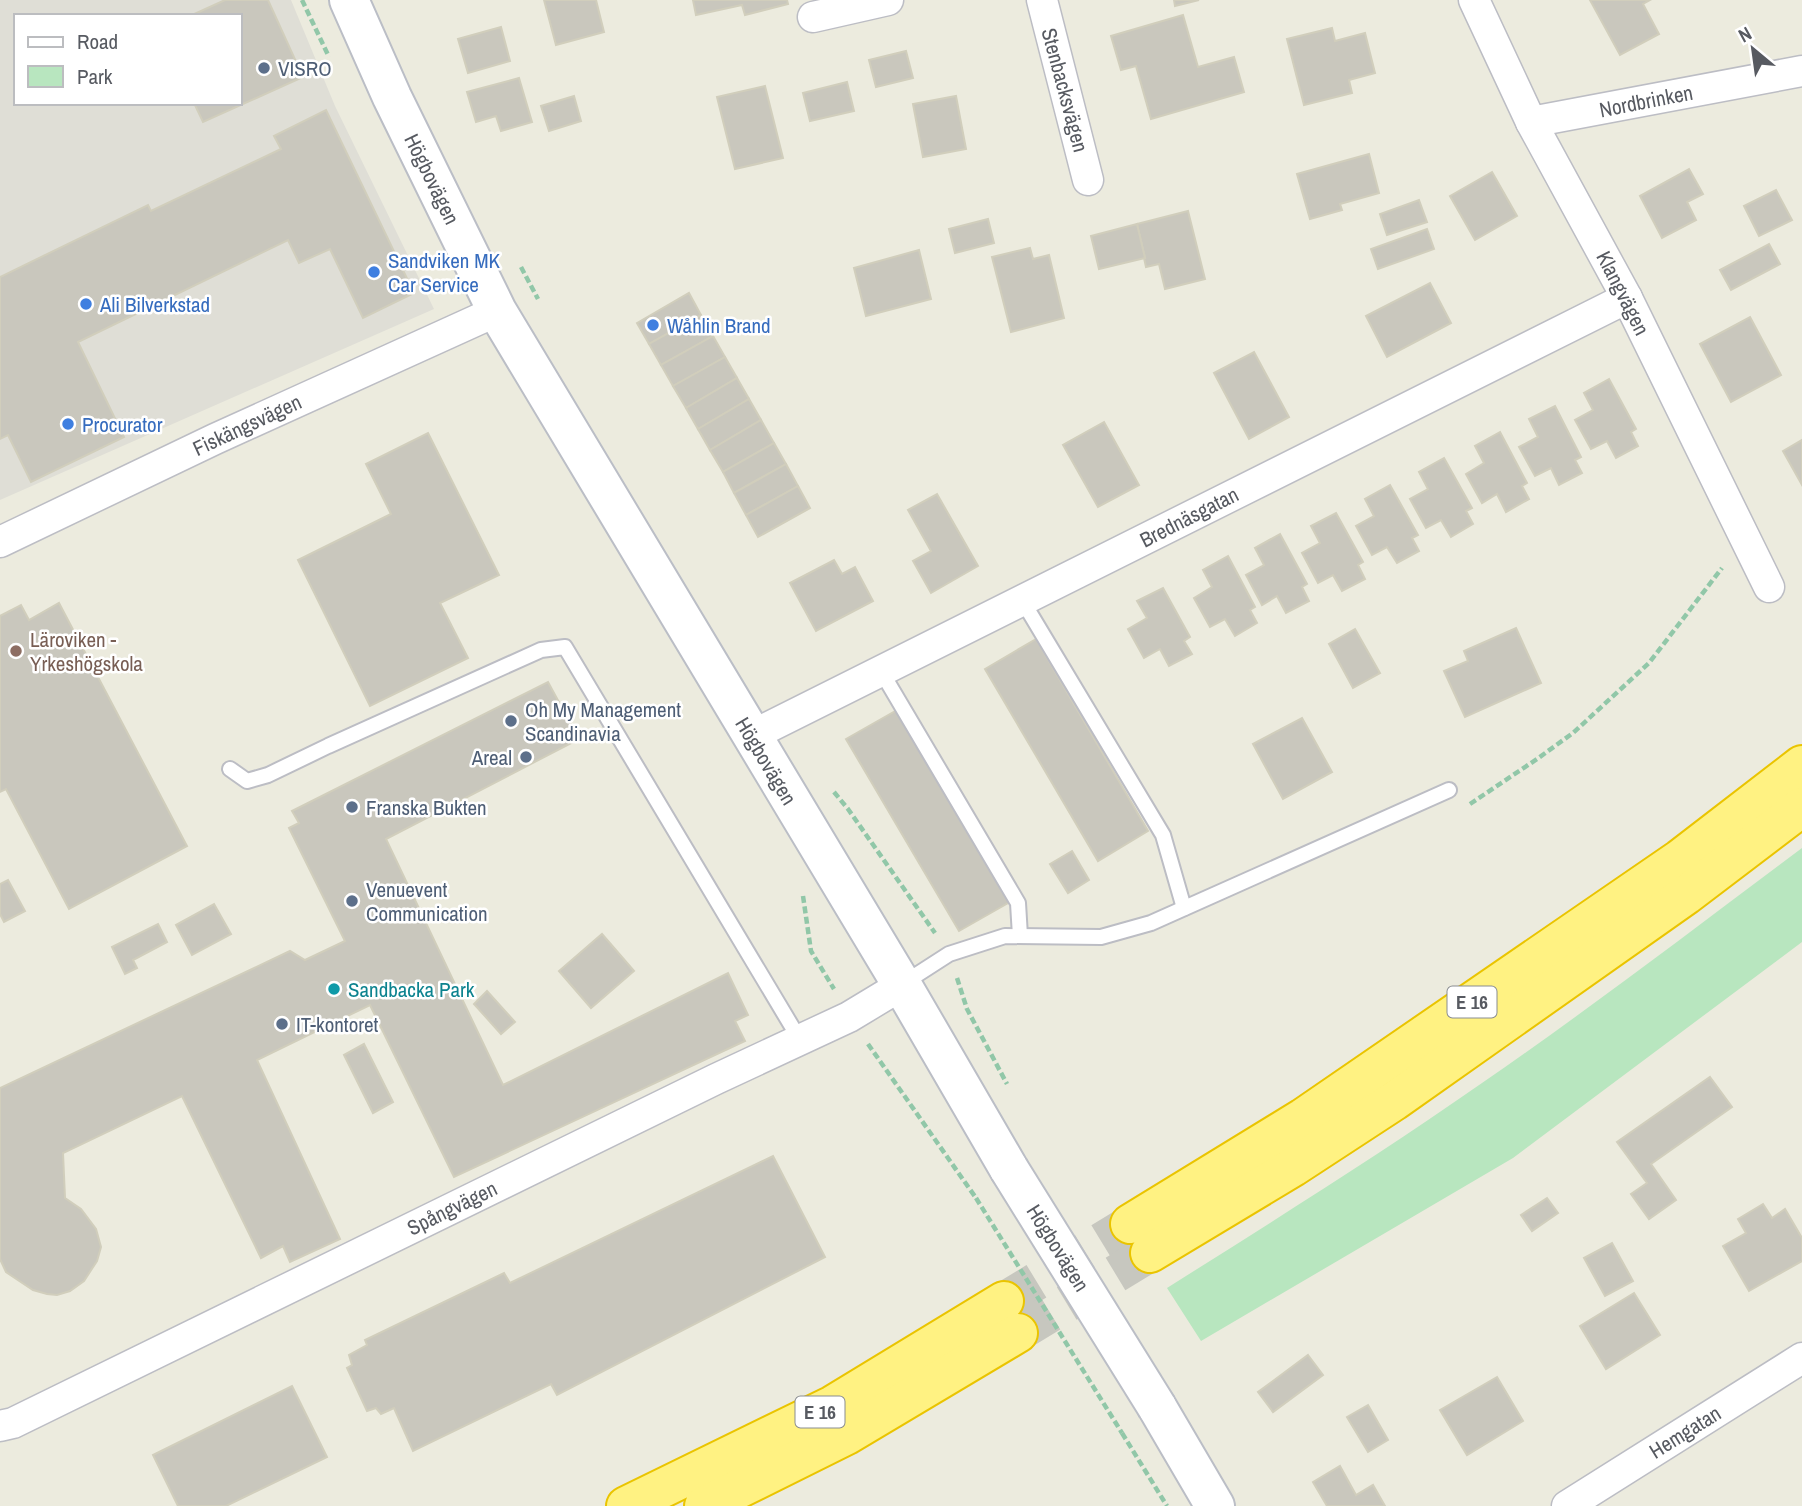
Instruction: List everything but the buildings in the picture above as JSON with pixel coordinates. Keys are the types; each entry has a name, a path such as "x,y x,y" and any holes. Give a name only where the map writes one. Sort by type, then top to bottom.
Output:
{"highway":[{"name":"E 16","path":"1802,765 1680,859 1303,1118 1140,1239 1293,1167 1394,1101 1686,895 1802,807"},
{"name":"E 16","path":"626,1506 1011,1317 847,1435 704,1506"}],"main road":[{"name":"Högbovägen","path":"348,0 497,312 902,985 1009,1169 1157,1407 1215,1506"}],"street":[{"path":"813,17 888,0"},
{"name":"Stenbacksvägen","path":"1042,0 1088,180"},
{"name":"Klangvägen","path":"1474,0 1531,122 1627,298 1769,587"},
{"name":"Nordbrinken","path":"1531,122 1802,71"},
{"name":"Brednäsgatan","path":"751,736 1627,298"},
{"name":"Fiskängsvägen","path":"0,542 215,439 497,312"},
{"name":"Spångvägen","path":"0,1426 13,1423 849,1017 902,985"},
{"name":"Hemgatan","path":"1567,1506 1802,1358"}],"lane":[{"path":"1022,600 1163,835 1184,908"},
{"path":"230,769 247,781 268,775 541,650 565,647 800,1040"},
{"path":"881,671 1018,903 1020,936"},
{"path":"902,985 949,954 1005,936 1101,937 1151,923 1449,790"}],"path":[{"path":"517,258 542,307"},
{"path":"1464,807 1573,733 1649,663 1736,551 1748,544"},
{"path":"830,788 848,809 949,954 967,1009 1013,1094"},
{"path":"976,1198 1167,1506"}],"shaded area":[{"path":"0,0 291,0 335,106 434,309 0,500"}],"green space":[{"path":"1802,848 1802,942 1513,1158 1201,1341 1167,1288 1365,1162 1523,1055"}],"tunnel":[{"path":"1004,1301 1130,1224"},
{"path":"1018,1333 1150,1253"}],"place":[{"name":"VISRO","path":"264,68"},
{"name":"Sandviken MK Car Service","path":"374,272"},
{"name":"Ali Bilverkstad","path":"86,304"},
{"name":"Wåhlin Brand","path":"653,325"},
{"name":"Procurator","path":"68,424"},
{"name":"Läroviken - Yrkeshögskola","path":"16,651"},
{"name":"Oh My Management Scandinavia","path":"511,721"},
{"name":"Areal","path":"526,757"},
{"name":"Franska Bukten","path":"352,807"},
{"name":"Venuevent Communication","path":"352,901"},
{"name":"Sandbacka Park","path":"334,989"},
{"name":"IT-kontoret","path":"282,1024"}]}
